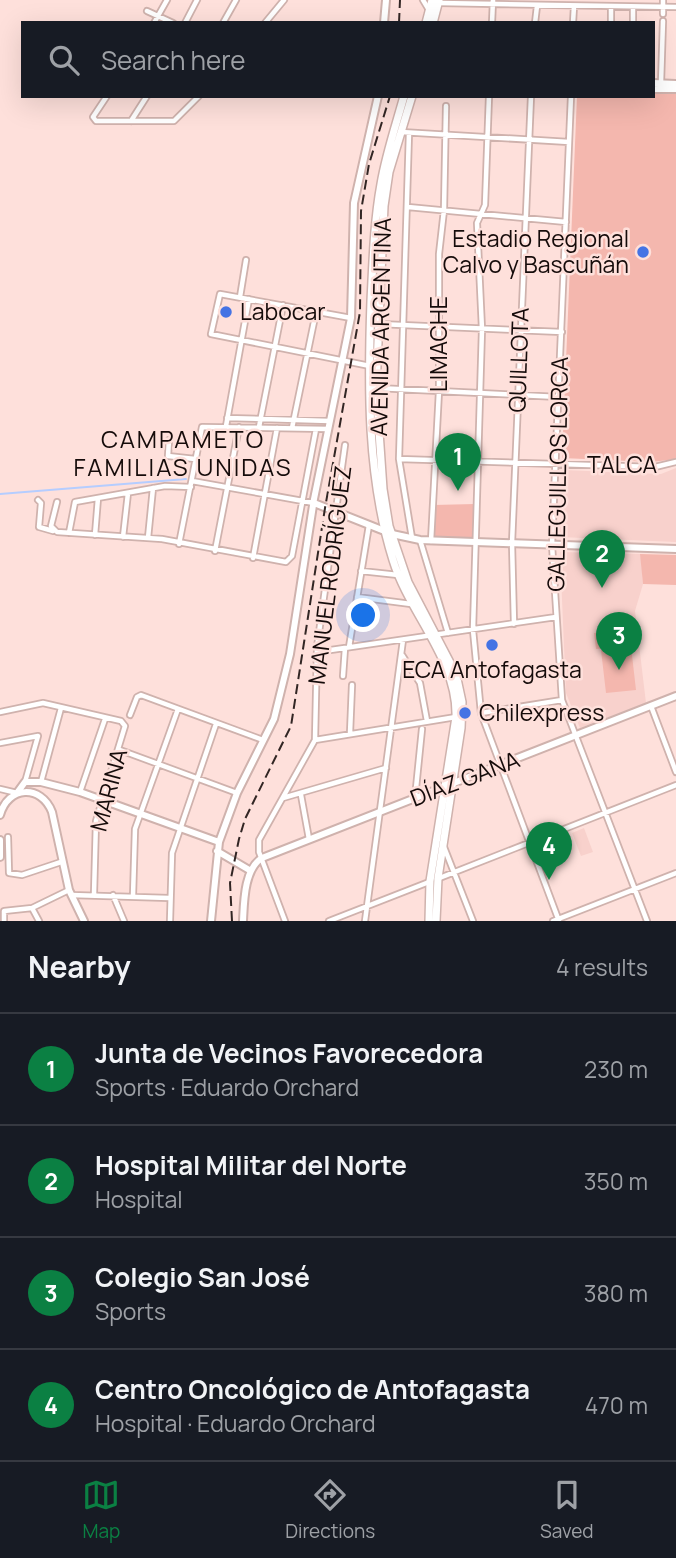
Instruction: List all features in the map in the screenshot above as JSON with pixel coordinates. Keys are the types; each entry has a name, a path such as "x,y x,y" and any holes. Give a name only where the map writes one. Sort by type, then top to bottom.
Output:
{"main road":[{"path":"426,21 429,10 437,1"},
{"path":"433,21 437,1"},
{"name":"AVENIDA ARGENTINA","path":"403,98 384,167 375,220 374,454 398,575 412,604 456,674 462,702 461,729 448,786 429,921"},
{"name":"AVENIDA ARGENTINA","path":"412,98 405,132 389,172 384,206 373,369 388,533 452,681 456,717 442,841 434,880 436,921"}],"street":[{"path":"155,21 167,0"},
{"path":"186,21 197,0"},
{"path":"224,21 236,0"},
{"path":"267,21 284,0"},
{"path":"384,21 386,0"},
{"path":"423,0 429,10"},
{"path":"663,0 663,14"},
{"path":"437,1 676,8"},
{"path":"492,21 493,3"},
{"path":"535,21 537,6"},
{"path":"573,21 574,6"},
{"path":"611,7 611,21"},
{"path":"633,7 633,21"},
{"path":"147,11 169,21"},
{"path":"663,21 656,85 676,87"},
{"path":"106,98 94,120 177,120 197,98"},
{"path":"131,121 146,98"},
{"path":"211,921 219,842 237,793 276,712 289,659 314,503 351,318 354,203 379,98"},
{"path":"489,98 485,205 477,223 482,329 473,630 481,713 556,920 676,873"},
{"name":"QUILLOTA","path":"514,624 514,462 531,98"},
{"name":"GALLEGUILLOS LORCA","path":"571,98 552,545 562,700 647,921"},
{"name":"LIMACHE","path":"431,541 439,391 439,254 444,210 446,106"},
{"path":"412,538 399,459 408,207 405,132 569,142"},
{"path":"408,207 566,222"},
{"path":"240,297 246,260"},
{"path":"351,318 220,294 211,334 308,352 373,369"},
{"path":"226,426 249,299"},
{"path":"259,428 283,305"},
{"path":"292,428 316,312"},
{"path":"378,324 562,332"},
{"path":"376,388 559,397"},
{"path":"227,418 294,419 329,425"},
{"path":"179,544 202,427 316,429 329,425"},
{"path":"215,551 239,427"},
{"path":"253,558 277,428"},
{"path":"38,500 41,503 39,527 54,531 148,538 283,563 292,556 305,499 316,429"},
{"path":"169,440 168,456 195,459"},
{"name":"MANUEL RODRÍGUEZ","path":"262,858 259,840 315,740 317,652 345,445"},
{"name":"TALCA","path":"399,459 655,467 676,462"},
{"path":"69,533 75,502 191,484 228,486 305,499 388,533 420,540 676,549"},
{"path":"148,538 153,488"},
{"path":"123,537 128,492"},
{"path":"95,536 98,498"},
{"path":"54,531 51,526 57,502"},
{"path":"343,676 369,525"},
{"path":"420,540 448,633"},
{"path":"361,571 398,575"},
{"path":"357,597 412,604"},
{"path":"317,652 556,617"},
{"path":"365,921 403,640"},
{"path":"401,654 420,682 427,721"},
{"path":"350,734 352,685"},
{"path":"130,715 137,697 141,695 264,740"},
{"name":"DÍAZ GANA","path":"251,872 254,863 262,858 676,696"},
{"path":"481,713 562,700"},
{"path":"0,712 43,703 105,719 80,792"},
{"path":"651,706 676,772"},
{"path":"41,782 61,708"},
{"path":"133,896 135,829 178,709"},
{"path":"315,740 456,717"},
{"name":"MARINA","path":"91,894 96,825 126,729 121,721 105,719"},
{"path":"170,921 170,864 179,827 216,724"},
{"path":"415,799 422,729"},
{"path":"0,743 38,736 25,782 17,793 7,800 0,815"},
{"path":"120,750 237,793"},
{"path":"282,799 386,768"},
{"path":"25,782 41,782 80,792 219,842"},
{"path":"329,921 676,785"},
{"path":"0,789 17,793 29,791 39,795 52,812 61,862 70,892 84,921"},
{"path":"301,794 309,839"},
{"path":"8,838 9,873 22,875 61,862"},
{"path":"0,840 0,857"},
{"path":"442,841 473,921"},
{"path":"217,851 251,872 243,921"},
{"path":"262,858 285,921"},
{"path":"4,921 4,911 32,908 70,892 169,898"},
{"path":"76,906 91,894"},
{"path":"113,895 124,921"},
{"path":"32,908 38,921"}],"shaded area":[{"path":"655,93 676,93 676,459 652,462 562,458 577,98 655,98"},
{"path":"676,468 676,542 560,537 563,470 661,474"},
{"path":"475,504 474,542 431,541 433,505"},
{"path":"560,552 640,554 641,558 643,584 635,611 646,703 580,728 566,693"},
{"path":"640,554 676,555 676,585 643,584"},
{"path":"629,629 636,690 606,693 601,650 627,647 596,649 594,633"},
{"path":"584,828 593,852 581,856 572,833"}],"waterway":[{"path":"0,494 186,479"}],"railway":[{"path":"399,21 400,0"},
{"path":"232,921 230,883 245,819 291,726 325,508 360,312 361,211 369,164 389,98"}],"place":[{"name":"Estadio Regional Calvo y Bascuñán","path":"643,252"},
{"name":"Labocar","path":"226,312"},
{"name":"Junta de Vecinos Favorecedora","path":"458,491"},
{"name":"Hospital Militar del Norte","path":"602,588"},
{"name":"ECA Antofagasta","path":"492,645"},
{"name":"Colegio San José","path":"619,670"},
{"name":"Chilexpress","path":"465,713"},
{"name":"Centro Oncológico de Antofagasta","path":"549,880"}],"district":[{"name":"CAMPAMETO FAMILIAS UNIDAS","path":"183,454"}]}
